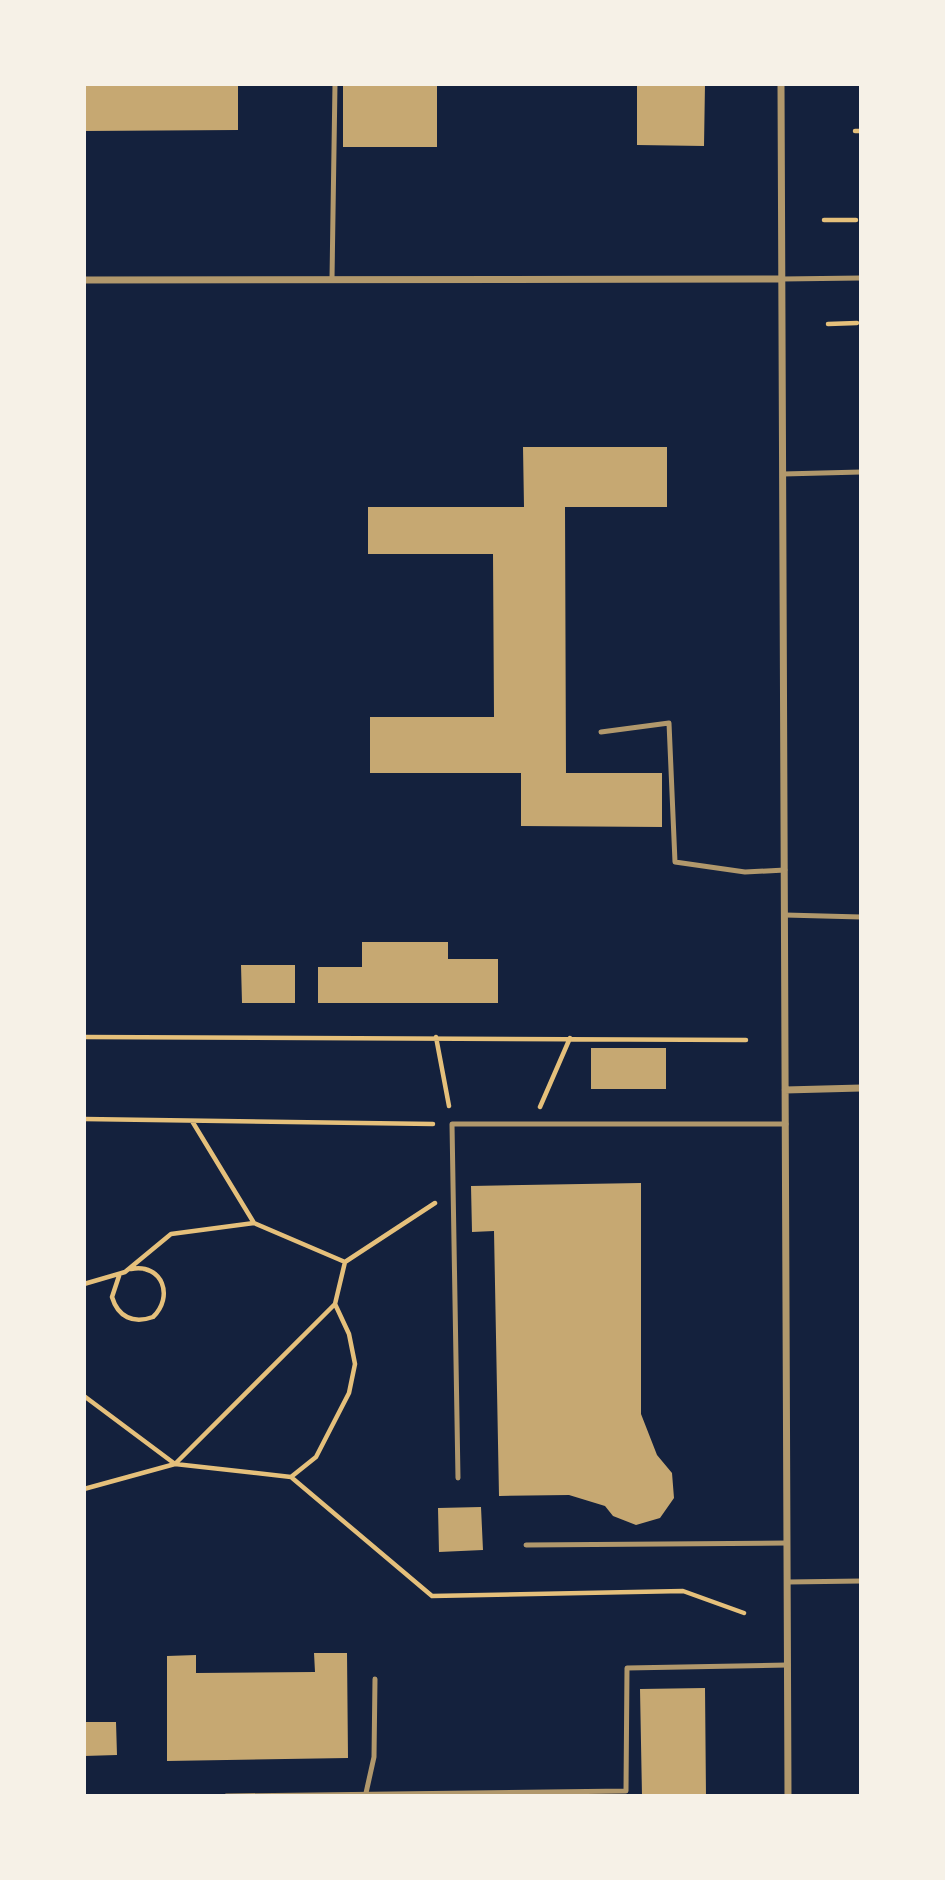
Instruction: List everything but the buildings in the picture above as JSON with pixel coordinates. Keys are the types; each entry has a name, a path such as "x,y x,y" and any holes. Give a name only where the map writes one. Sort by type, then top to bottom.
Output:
{"street":[{"path":"781,84 789,1796"},
{"path":"84,279 782,279"},
{"path":"785,1090 861,1088"}],"lane":[{"path":"332,279 335,84"},
{"path":"782,279 861,278"},
{"path":"783,474 861,472"},
{"path":"601,732 669,723 675,862 745,872 785,870"},
{"path":"785,915 861,917"},
{"path":"458,1478 452,1124 786,1124"},
{"path":"526,1545 788,1543"},
{"path":"788,1581 861,1581"},
{"path":"226,1796 626,1791 627,1668 788,1665"},
{"path":"366,1793 374,1757 375,1679"}],"path":[{"path":"824,220 856,220"},
{"path":"828,324 857,323"},
{"path":"84,1037 746,1040"},
{"path":"84,1119 452,1124 436,1037"},
{"path":"533,1124 570,1038"},
{"path":"192,1121 254,1223"},
{"path":"175,1464 335,1304 345,1262 453,1191"},
{"path":"84,1284 119,1275 130,1269 171,1234 254,1223 345,1262"},
{"path":"119,1275 112,1297 120,1313 136,1320 153,1317 164,1302 164,1286 160,1278 147,1269 130,1269"},
{"path":"291,1477 316,1457 349,1393 355,1364 349,1334 335,1304"},
{"path":"84,1396 175,1464"},
{"path":"84,1489 175,1464 291,1477 432,1596 683,1591 744,1613"}]}
